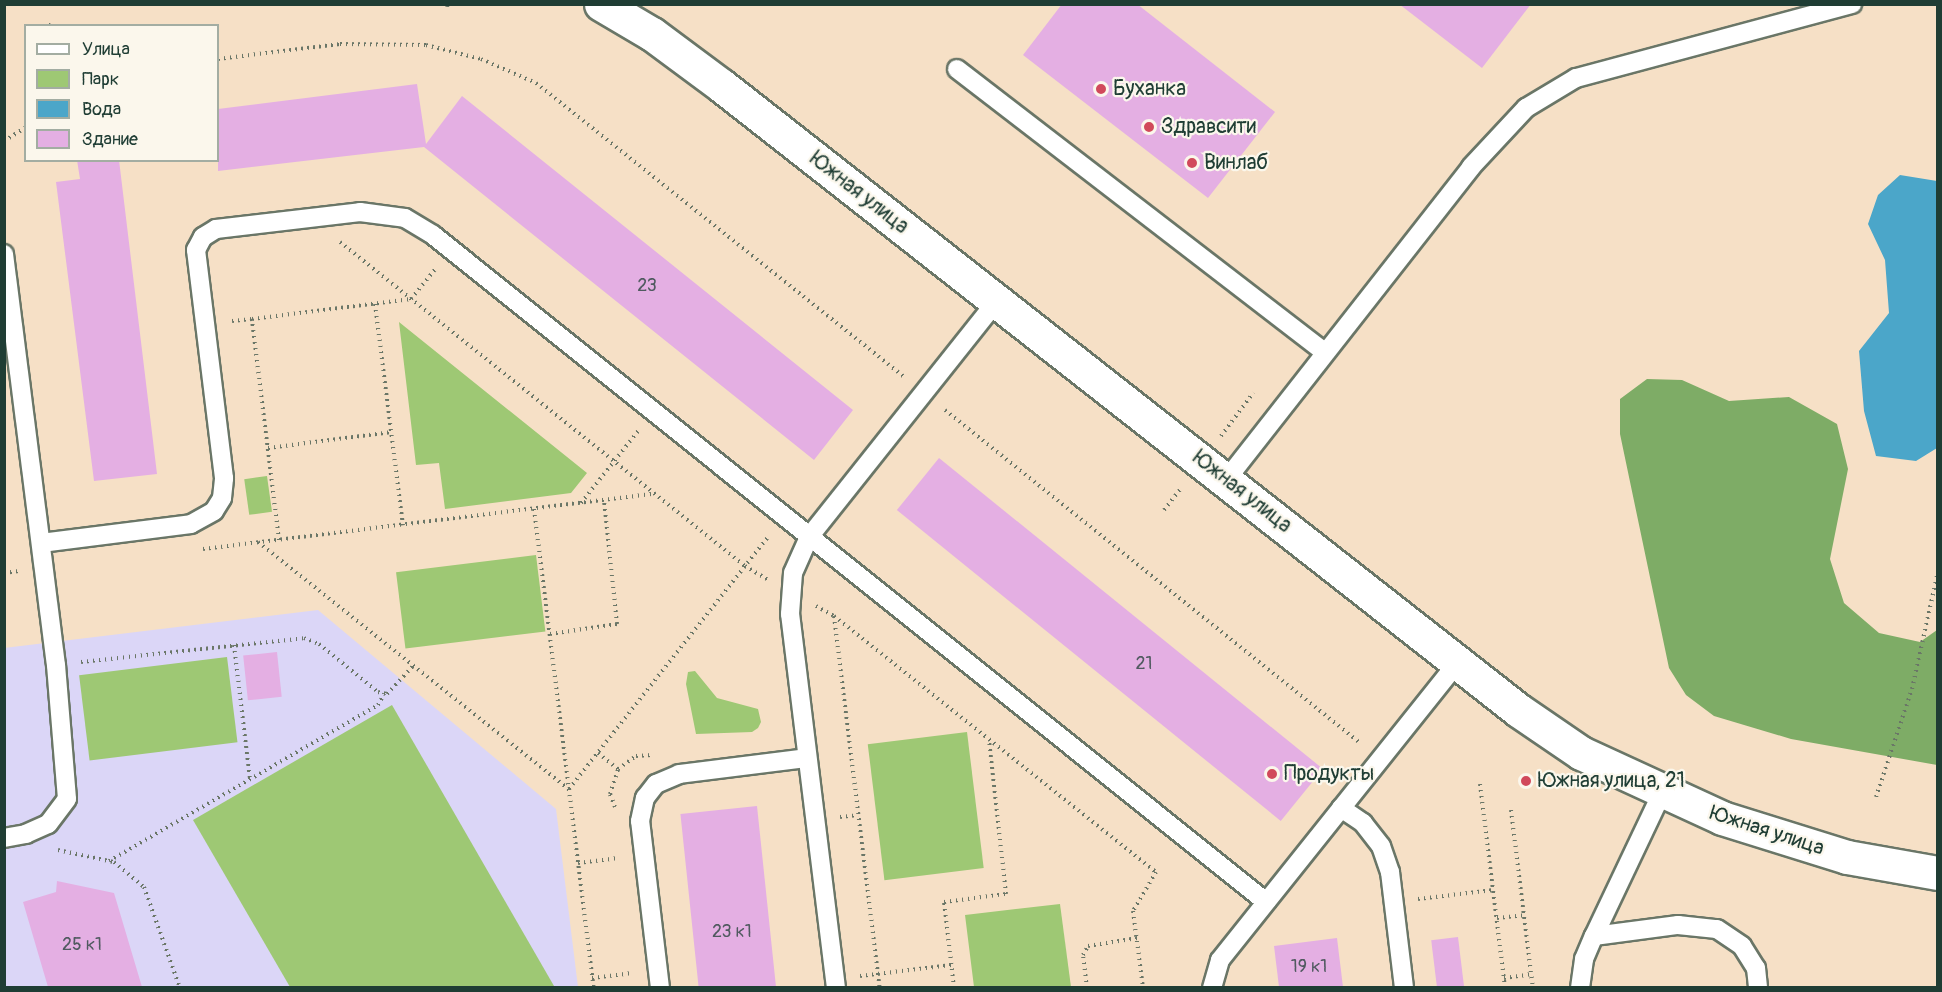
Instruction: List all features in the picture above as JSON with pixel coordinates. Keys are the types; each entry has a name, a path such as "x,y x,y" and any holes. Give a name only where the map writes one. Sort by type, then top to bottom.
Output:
{"street":[{"name":"Южная улица","path":"601,4 652,34 722,86 1457,663 1581,753 1662,793 1722,818 1847,857 1938,873"}],"lane":[{"path":"1226,480 1471,167 1526,108 1576,78 1852,4"},
{"path":"957,69 1325,352"},
{"path":"41,543 191,524 214,511 222,498 224,478 196,250 203,237 216,230 310,218 380,212 405,218 451,249 1266,902"},
{"path":"4,254 56,665 67,799 48,824 26,834 4,838"},
{"path":"835,983 790,614 793,573 809,537 997,301"},
{"path":"1212,987 1220,960 1457,663"},
{"path":"659,979 640,821 645,798 657,784 679,774 807,758"},
{"path":"1580,987 1584,959 1662,793"},
{"path":"1341,808 1363,823 1381,846 1394,902 1404,987"},
{"path":"1594,936 1678,925 1717,929 1742,946 1756,968 1758,987"}],"path":[{"path":"219,59 340,44 426,45 481,58 536,83 1380,759"},
{"path":"4,141 24,128"},
{"path":"310,218 745,566"},
{"path":"279,540 252,319 411,299 451,249"},
{"path":"375,304 403,525"},
{"path":"581,503 654,412"},
{"path":"268,448 392,432"},
{"path":"191,551 654,494"},
{"path":"550,634 617,624 604,500"},
{"path":"534,509 594,987"},
{"path":"569,789 785,517"},
{"path":"258,542 569,789"},
{"path":"4,573 44,568"},
{"path":"1875,797 1912,689 1938,571"},
{"path":"879,987 834,616 1156,872 1133,911 1143,987"},
{"path":"56,665 234,645 312,640 384,694 392,693 413,666"},
{"path":"234,645 250,779"},
{"path":"109,861 378,705 384,694"},
{"path":"954,987 944,902 1006,894 989,740"},
{"path":"598,753 618,769"},
{"path":"1480,784 1505,987"},
{"path":"1511,810 1533,987"},
{"path":"51,848 109,861 130,872 144,887 180,987"},
{"path":"578,863 644,855"},
{"path":"1394,902 1493,890"},
{"path":"1497,918 1524,915"},
{"path":"1087,987 1083,955 1088,946 1137,938"},
{"path":"835,983 878,974 951,965"},
{"path":"1504,978 1532,974"},
{"path":"592,978 659,979"}],"shaded area":[{"path":"318,610 556,809 578,987 5,987 4,648"}],"green space":[{"path":"399,322 587,473 571,493 445,509 439,463 416,465"},
{"path":"1647,379 1682,380 1729,401 1789,397 1837,424 1848,469 1830,559 1844,603 1879,633 1920,642 1937,630 1937,765 1791,739 1714,716 1686,695 1669,668 1620,434 1620,399"},
{"path":"267,476 272,512 249,515 244,479"},
{"path":"536,555 545,631 405,649 396,572"},
{"path":"227,657 237,742 90,761 79,675"},
{"path":"695,671 717,698 758,709 761,722 758,728 752,732 696,734 686,684 688,672"},
{"path":"392,705 553,987 290,987 193,820"},
{"path":"967,732 984,868 884,880 868,744"},
{"path":"1060,904 1071,987 974,987 965,915"}],"water":[{"path":"1900,175 1937,181 1937,448 1916,461 1876,456 1864,411 1859,351 1889,313 1885,260 1868,224 1878,195"}],"building":[{"path":"1062,4 1137,4 1275,112 1208,198 1023,55"},
{"path":"1399,4 1531,4 1482,68"},
{"path":"417,84 426,144 462,96 853,410 814,460 424,147 218,171 219,109"},
{"path":"77,162 119,162 157,474 94,481 56,182 80,179"},
{"path":"939,458 1323,769 1281,821 897,510"},
{"path":"277,652 282,697 248,700 243,656"},
{"path":"757,806 776,987 699,988 680,814"},
{"path":"57,881 114,893 142,987 48,987 23,902 56,892"},
{"path":"1458,937 1464,987 1437,988 1431,940"},
{"path":"1337,938 1343,987 1279,987 1274,946"}],"place":[{"name":"Буханка","path":"1101,89"},
{"name":"Здравсити","path":"1149,127"},
{"name":"Винлаб","path":"1192,163"},
{"name":"Продукты","path":"1272,774"},
{"name":"Южная улица, 21","path":"1526,781"}]}
